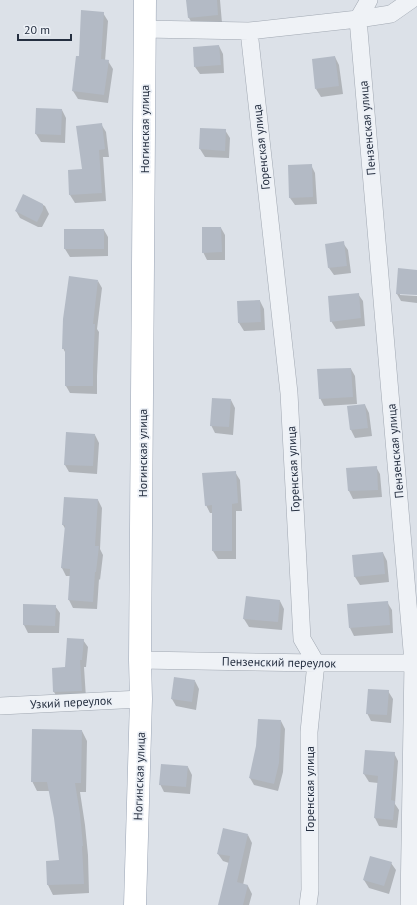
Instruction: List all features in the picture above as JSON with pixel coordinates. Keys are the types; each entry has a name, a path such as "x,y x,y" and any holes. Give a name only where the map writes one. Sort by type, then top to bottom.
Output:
{"main road":[{"name":"Ногинская улица","path":"135,905 141,698 140,660 145,0"}],"street":[{"path":"358,19 369,0"},
{"path":"144,29 249,31 391,14 411,0"},
{"name":"Пензенская улица","path":"358,19 415,662 410,905"},
{"name":"Горенская улица","path":"249,31 289,393 302,639 316,663 309,732 310,890 308,905"},
{"name":"Пензенский переулок","path":"140,660 316,663 415,662"},
{"name":"Узкий переулок","path":"0,706 141,698"}],"building":[{"path":"186,0 217,0 218,15 188,18"},
{"path":"81,10 104,12 101,59 109,60 104,95 72,91 76,56 79,56"},
{"path":"219,45 221,65 194,67 193,47"},
{"path":"335,56 339,86 315,89 312,59"},
{"path":"36,108 62,109 61,135 35,134"},
{"path":"102,123 105,149 99,150 102,193 69,195 68,170 82,169 76,126"},
{"path":"200,128 226,129 225,151 199,149"},
{"path":"312,164 313,197 289,198 288,165"},
{"path":"23,194 43,204 43,210 37,222 15,211"},
{"path":"202,227 221,227 222,252 202,253"},
{"path":"64,229 104,229 104,249 64,249"},
{"path":"344,241 347,266 328,268 325,244"},
{"path":"398,268 417,270 417,295 396,294"},
{"path":"69,276 98,280 93,324 95,324 93,386 65,386 65,349 62,349 63,319"},
{"path":"359,293 361,318 330,322 328,296"},
{"path":"260,300 261,322 238,323 237,301"},
{"path":"351,368 353,397 319,399 317,369"},
{"path":"212,398 231,399 229,427 210,426"},
{"path":"365,404 368,428 350,430 347,406"},
{"path":"66,432 95,434 93,466 64,465"},
{"path":"377,466 378,490 348,491 346,468"},
{"path":"236,471 238,503 232,504 232,551 212,551 212,505 205,506 202,473"},
{"path":"64,497 98,499 95,546 99,546 95,572 93,602 68,600 70,569 61,568 65,525 62,525"},
{"path":"383,552 385,574 354,577 352,555"},
{"path":"246,596 280,600 278,622 243,619"},
{"path":"388,601 390,625 349,628 347,604"},
{"path":"23,604 56,605 55,626 23,625"},
{"path":"67,638 84,639 82,660 80,660 82,691 53,692 52,668 65,667"},
{"path":"174,677 195,680 192,702 171,699"},
{"path":"368,689 389,690 387,715 366,714"},
{"path":"258,719 281,720 279,763 274,784 249,778 256,746"},
{"path":"32,729 82,730 81,783 75,783 83,846 84,884 47,885 46,861 59,860 54,818 47,782 31,782"},
{"path":"365,750 395,752 391,800 395,801 393,820 374,818 378,776 363,774"},
{"path":"161,764 188,766 186,787 159,785"},
{"path":"223,828 248,834 237,882 248,885 243,905 218,905 230,856 217,854"},
{"path":"370,856 392,862 384,886 363,880"}]}
